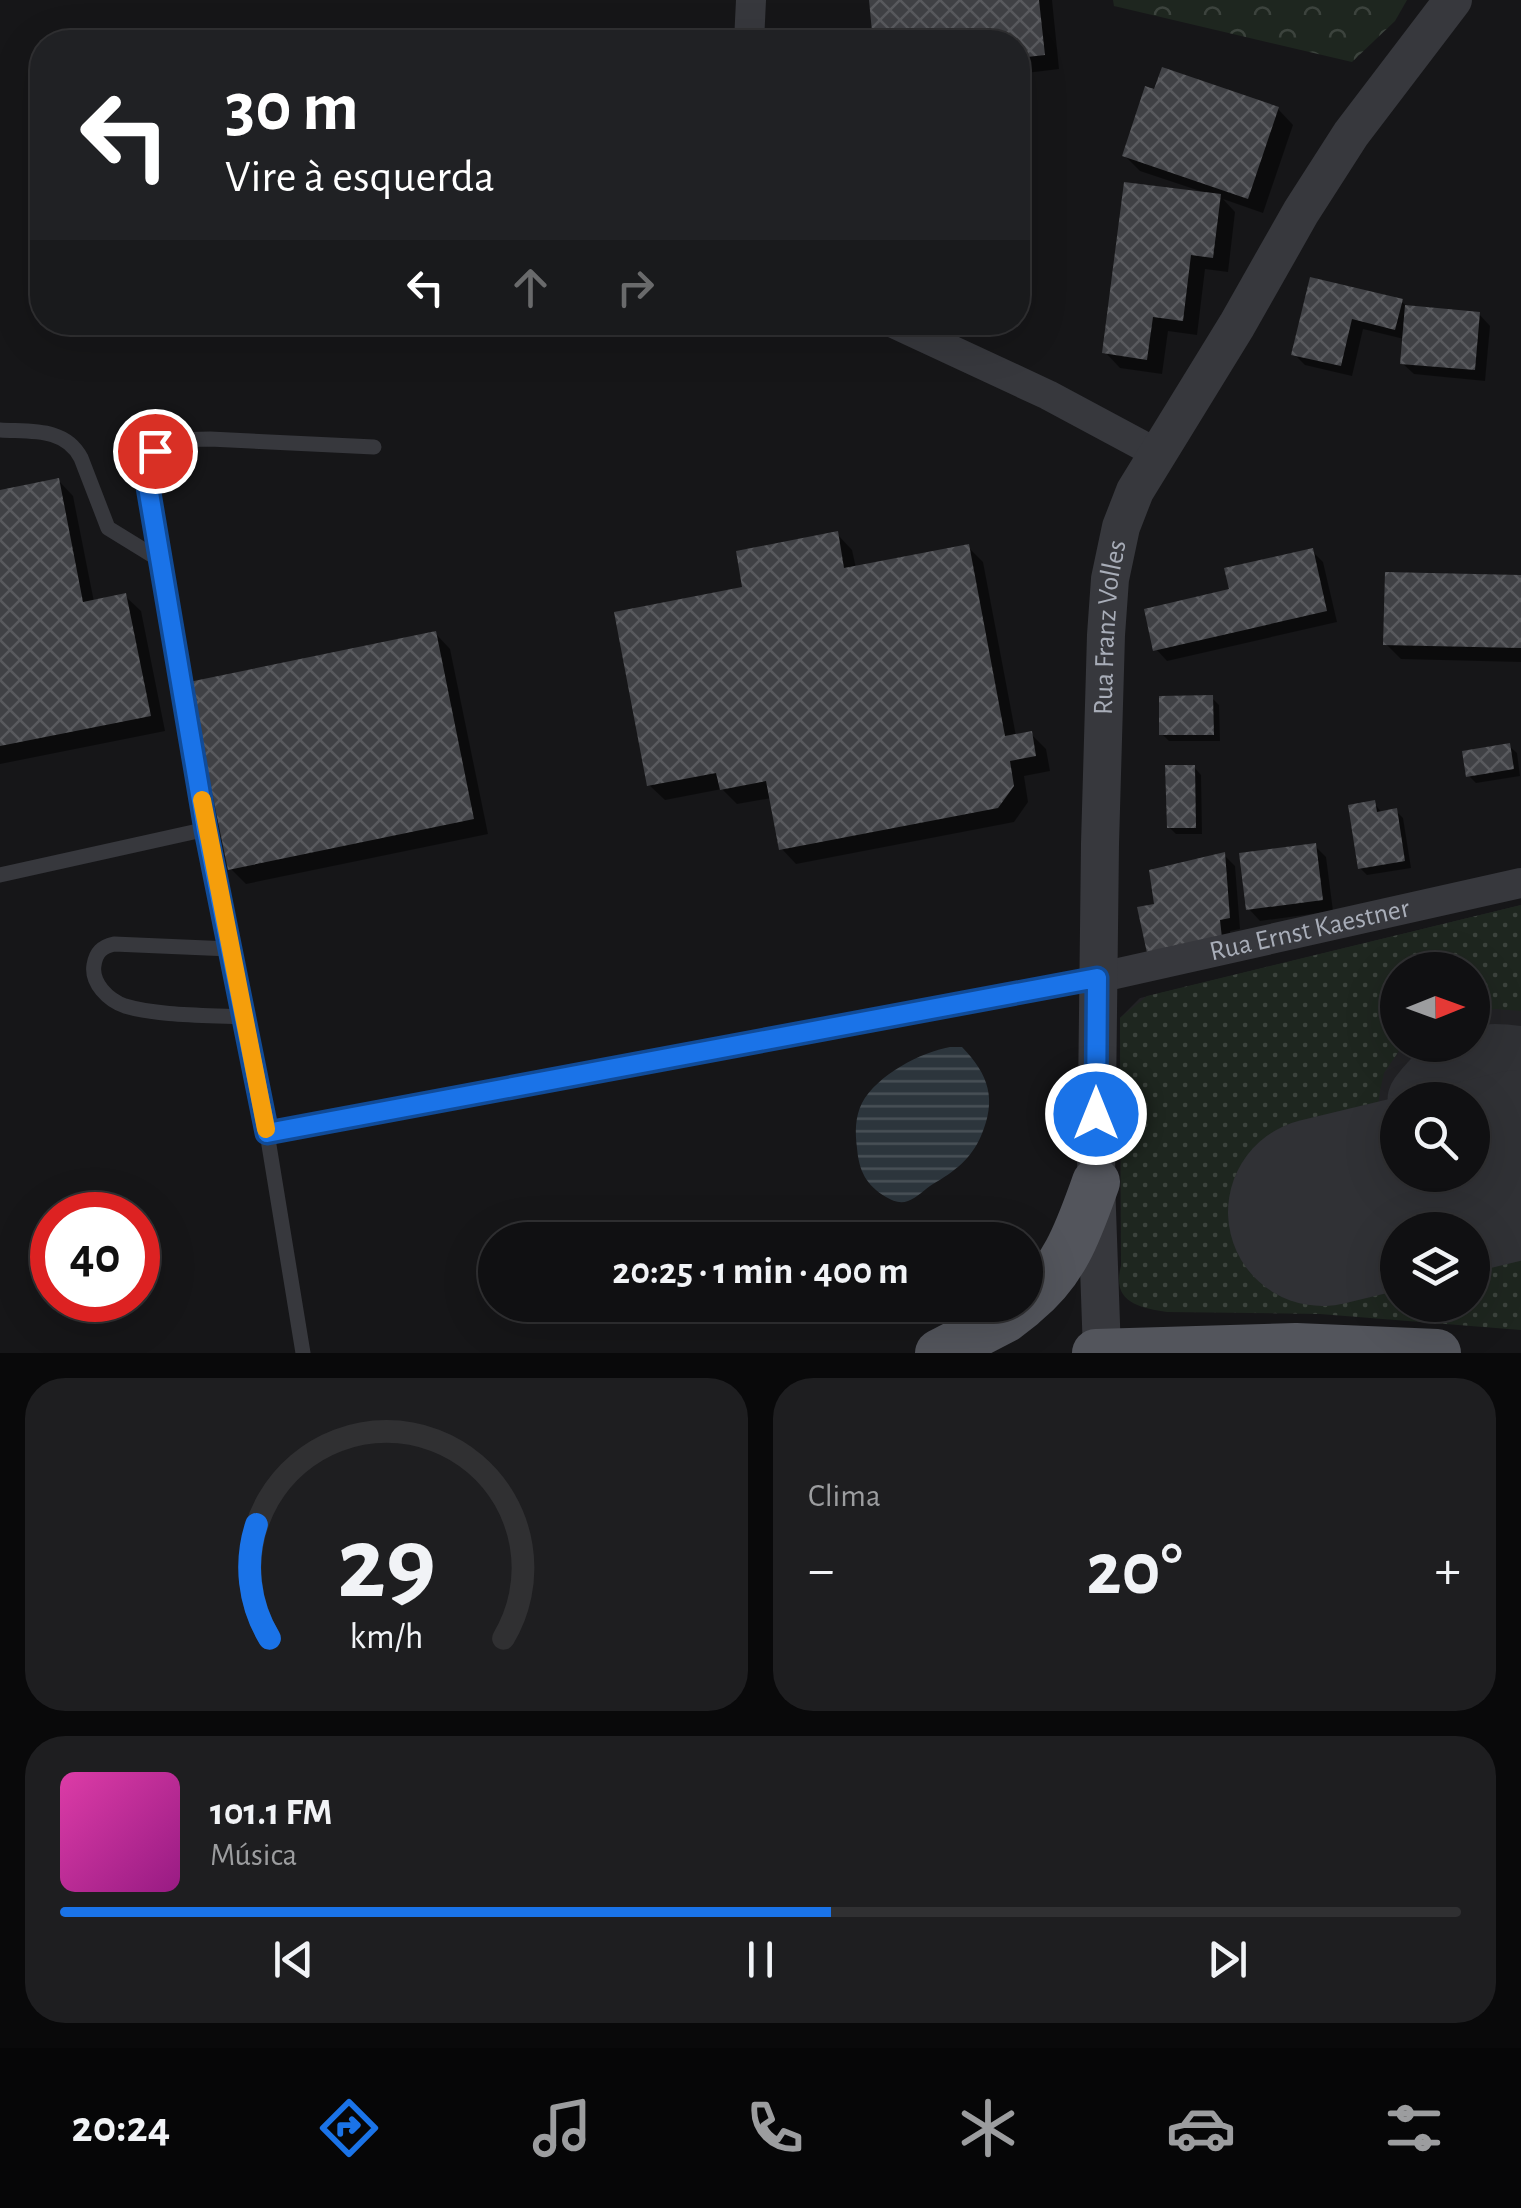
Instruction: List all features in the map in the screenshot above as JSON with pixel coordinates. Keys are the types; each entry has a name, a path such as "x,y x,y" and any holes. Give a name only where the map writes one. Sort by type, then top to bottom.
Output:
{"main road":[{"path":"1043,1286 1075,1239 1096,1182"},
{"path":"939,1353 997,1322"},
{"path":"1099,1353 1296,1347 1437,1353"}],"street":[{"path":"750,30 751,0"},
{"name":"Rua Franz Volles","path":"1099,1353 1097,978 1106,635 1110,579 1121,526 1135,491 1350,134 1453,0"},
{"path":"919,335 1048,395 1158,454"},
{"name":"Rua Ernst Kaestner","path":"1097,978 1521,883"}],"lane":[{"path":"0,430 47,432 68,440 81,458 108,528 160,560"},
{"path":"303,1353 267,1133 206,830 147,481 155,451 170,440 374,448"},
{"path":"0,875 206,830"},
{"path":"230,949 114,944 104,946 92,971 98,986 112,1000 126,1006 244,1017"},
{"path":"267,1133 1097,978"}],"shaded area":[{"path":"1521,905 1521,1297 1490,1295 1490,1212 1380,1212 1380,1289 1121,1267 1120,1018 1140,998"},
{"path":"962,1047 984,1078 989,1099 986,1123 972,1152 955,1170 911,1200 894,1201 873,1188 862,1170 856,1136 860,1108 889,1074 926,1054"}],"green space":[{"path":"1113,0 1407,0 1395,21 1352,62 1114,6"},
{"path":"1521,905 1521,1011 1490,1010 1490,952 1380,952 1380,1062 1391,1062 1380,1082 1375,1132 1365,1138 1293,1155 1322,1273 1380,1259 1380,1319 1167,1312 1138,1305 1124,1295 1119,1278 1120,1018 1147,996"},
{"path":"1521,1226 1521,1330 1420,1322 1490,1322 1490,1234"}],"building":[{"path":"869,0 1039,0 1045,55 1030,57 1030,30 872,30"},
{"path":"1162,67 1279,107 1248,199 1122,156 1145,86 1154,89"},
{"path":"1124,182 1221,194 1213,258 1191,255 1183,321 1153,317 1147,360 1102,353"},
{"path":"1310,277 1403,299 1395,330 1352,319 1341,366 1291,355"},
{"path":"1405,305 1480,312 1475,370 1400,364"},
{"path":"59,478 83,602 126,593 151,716 0,746 0,490"},
{"path":"838,531 844,568 969,544 1005,736 1032,731 1036,756 1010,761 1014,786 998,808 779,850 766,781 720,790 716,773 647,786 614,612 742,587 736,551"},
{"path":"1313,548 1327,611 1153,651 1144,609 1229,589 1224,568"},
{"path":"1385,572 1521,575 1521,648 1383,645"},
{"path":"436,631 474,819 228,870 189,682"},
{"path":"1213,695 1214,735 1159,735 1159,696"},
{"path":"1510,743 1514,769 1466,777 1462,751"},
{"path":"1165,765 1195,765 1196,828 1167,828"},
{"path":"1375,800 1377,812 1397,808 1405,861 1358,869 1348,805"},
{"path":"1316,843 1323,900 1246,910 1239,853"},
{"path":"1225,852 1230,918 1220,920 1222,938 1147,953 1137,907 1154,904 1149,870"}],"taxiway":[{"path":"1441,1082 1455,1071 1479,1063 1521,1064"},
{"path":"1387,1197 1389,1192"}],"runway":[{"path":"1322,1212 1521,1164"}],"slow traffic":[{"path":"202,800 266,1129"}],"route":[{"path":"155,451 147,481 206,830 267,1133 1097,978 1096,1114"}]}
